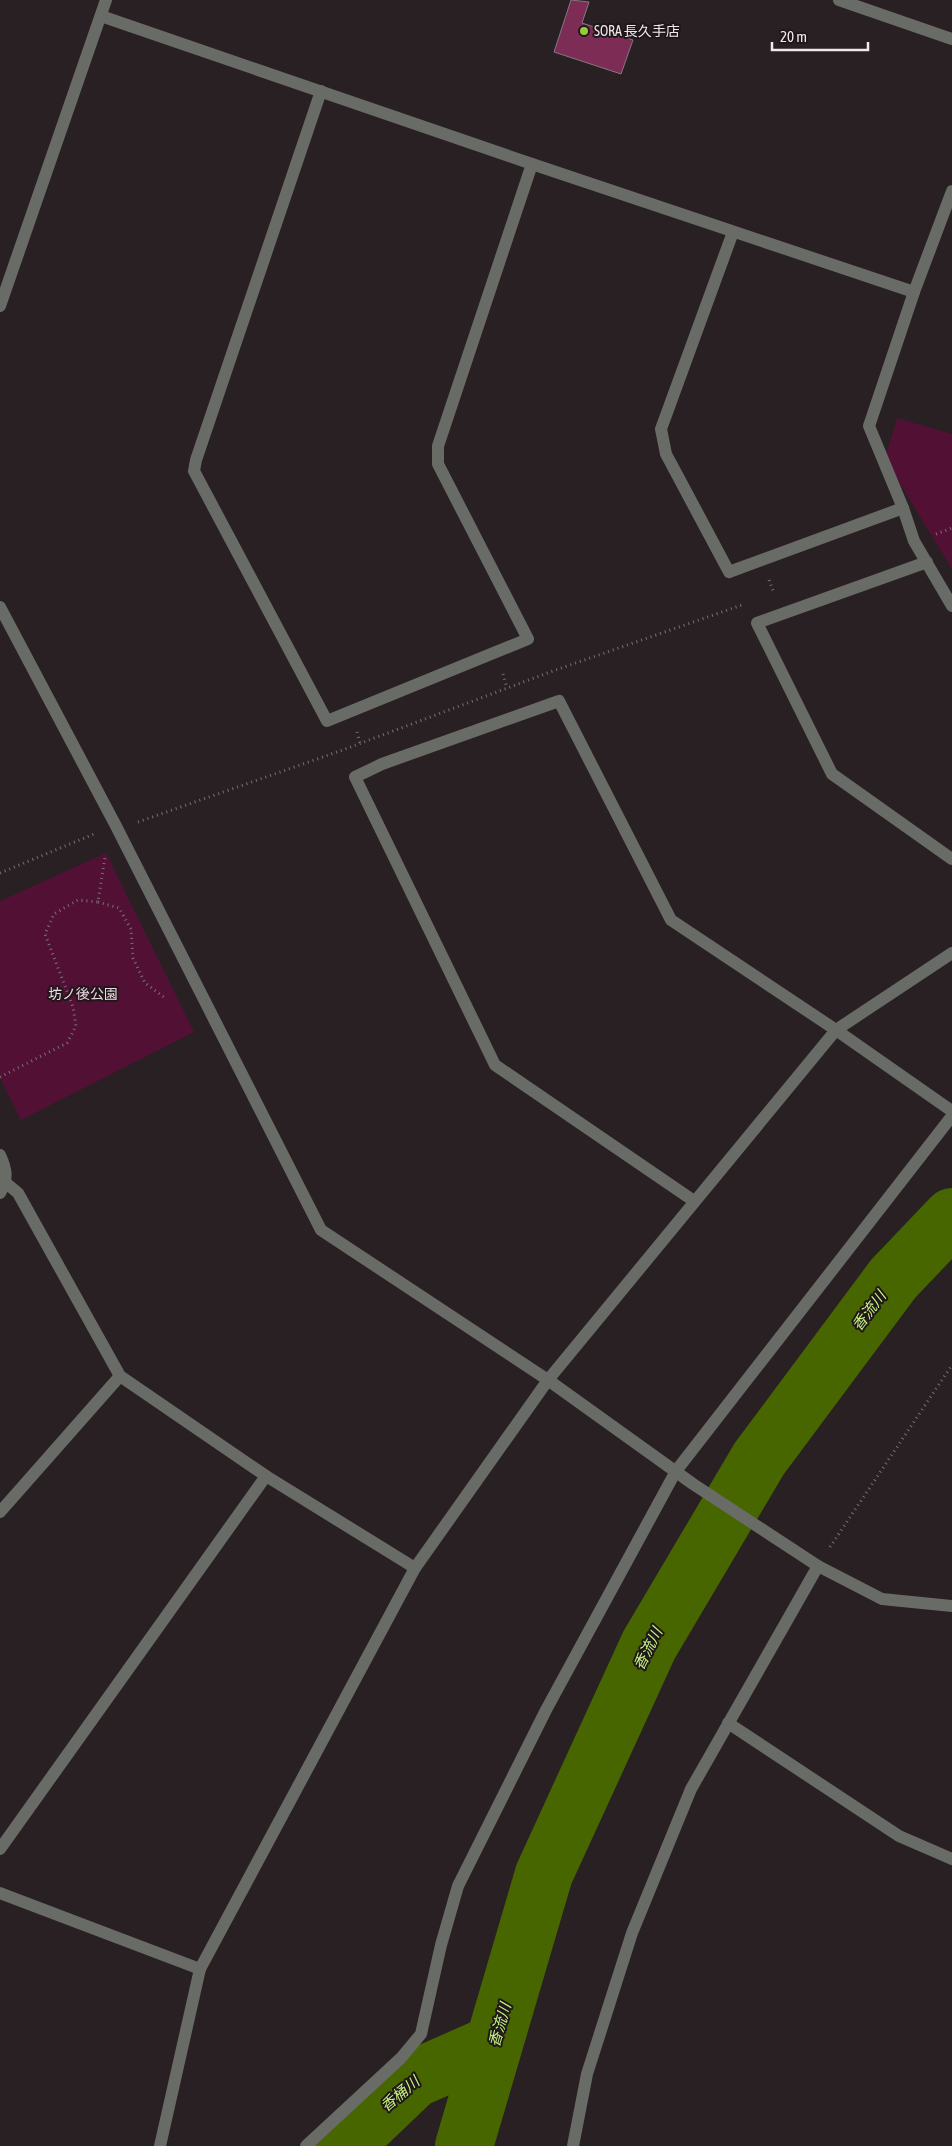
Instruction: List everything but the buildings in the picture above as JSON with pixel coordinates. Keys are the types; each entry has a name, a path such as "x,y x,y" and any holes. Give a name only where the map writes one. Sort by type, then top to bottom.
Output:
{"street":[{"path":"0,306 5,276 106,0"},
{"path":"839,0 952,39"},
{"path":"101,16 532,164 914,292"},
{"path":"321,91 196,460 194,471 327,722 528,639 438,464 438,446 532,164"},
{"path":"952,191 914,292 869,426 903,508 914,541 952,606"},
{"path":"733,232 661,429 666,454 729,572 903,508"},
{"path":"927,562 757,623 832,774 952,859"},
{"path":"0,606 116,826 321,1230 548,1380 693,1484 796,1553 882,1599 952,1606"},
{"path":"694,1201 495,1065 355,777 382,764 559,700 671,920 836,1030 952,1111"},
{"path":"160,2146 200,1969 415,1568 548,1380 836,1030 952,953"},
{"path":"306,2146 401,2058 421,2034 441,1945 458,1886 546,1710 676,1471 952,1116"},
{"path":"0,1155 7,1173 3,1188 18,1193 120,1376 266,1476 415,1568"},
{"path":"0,1512 120,1376"},
{"path":"0,1849 266,1476"},
{"path":"573,2146 587,2074 632,1932 690,1789 818,1566"},
{"path":"728,1723 900,1836 952,1859"},
{"path":"0,1892 200,1969"}],"path":[{"path":"0,873 116,826 139,821 304,764 550,672 746,604"},
{"path":"98,902 106,853 116,826"},
{"path":"0,1077 67,1043 76,1026 73,1007 45,934 54,914 78,900 98,902 119,908 131,929 134,958 145,983 165,998"},
{"path":"818,1566 952,1365"}],"green space":[{"path":"897,418 952,434 952,569 885,459"},
{"name":"坊ノ後公園","path":"106,853 194,1032 21,1120 0,1078 0,901"}],"waterway":[{"name":"香流川","path":"464,2146 544,1874 649,1645 759,1459 893,1279 952,1217"},
{"name":"香桶川","path":"344,2146 414,2079 493,2044"}],"place":[{"name":"SORA 長久手店","path":"584,31"}]}
